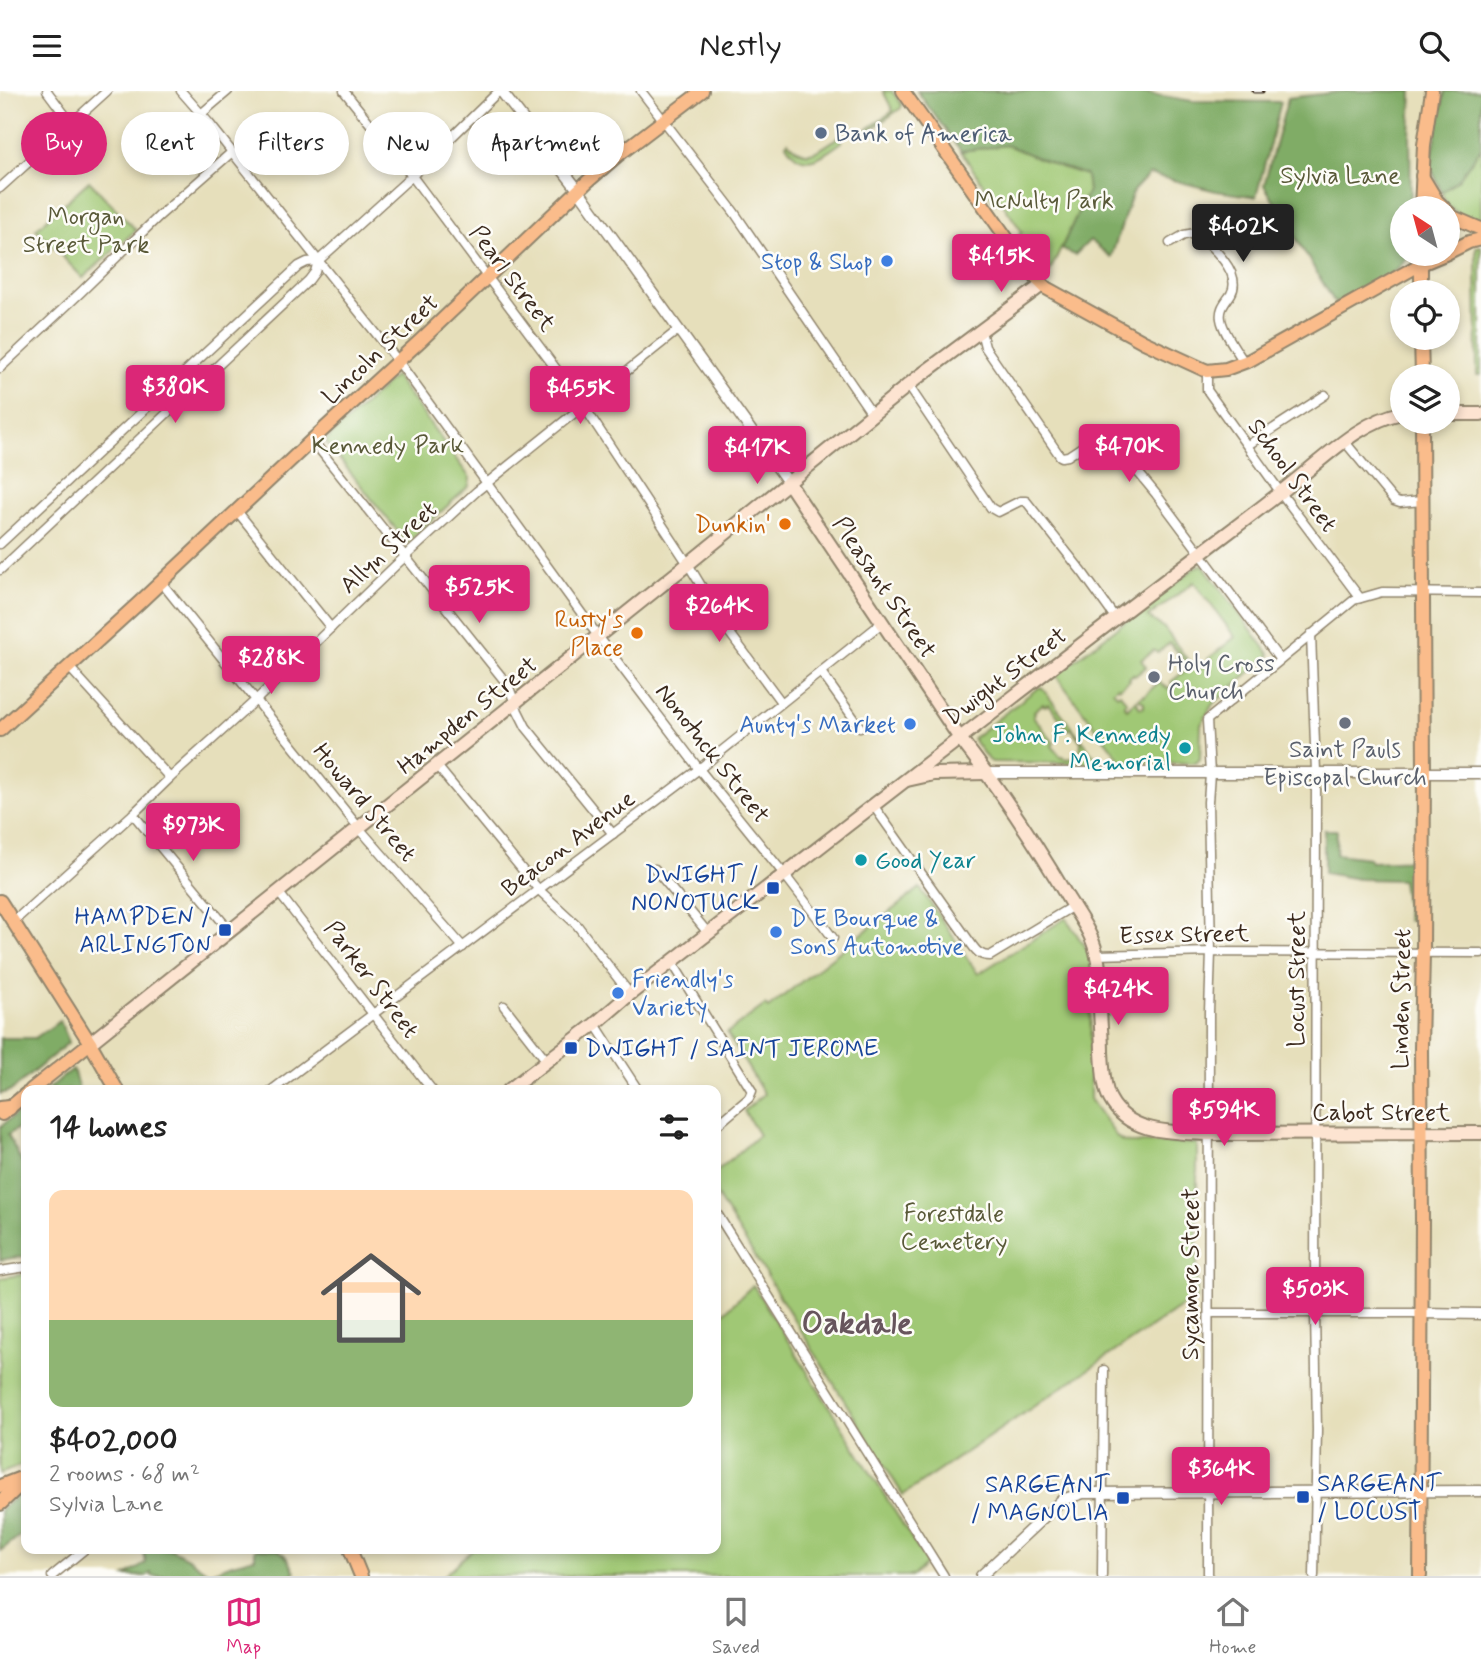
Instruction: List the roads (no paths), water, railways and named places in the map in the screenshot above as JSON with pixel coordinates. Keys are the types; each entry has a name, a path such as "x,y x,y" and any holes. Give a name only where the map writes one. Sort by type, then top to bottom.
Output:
{"highway":[{"path":"0,1503 21,1482"}],"main road":[{"name":"Lincoln Street","path":"0,730 617,156 702,91"},
{"path":"903,91 1042,285 1144,342 1207,371 1226,369 1244,362 1324,319 1410,266"},
{"path":"1421,196 1424,145 1431,94"},
{"path":"1422,176 1434,196"},
{"path":"1460,220 1481,229"},
{"path":"1460,247 1481,239"},
{"name":"Hampden Street","path":"90,1044 908,385 1042,285"},
{"path":"1460,414 1481,414"},
{"name":"Dwight Street","path":"516,1085 959,737 1345,442 1368,425 1390,415"},
{"name":"Linden Street","path":"1420,1576 1424,773 1422,434"},
{"name":"Pleasant Street","path":"788,482 959,737 987,773 1073,906 1096,948 1101,972 1103,1070 1109,1098 1119,1111"},
{"path":"904,781 934,774 987,773"},
{"path":"0,901 114,1085"},
{"path":"37,1085 90,1044"},
{"path":"3,1111 21,1098"},
{"name":"Cabot Street","path":"1119,1111 1136,1124 1158,1130 1210,1133 1481,1133"},
{"path":"0,1486 21,1479"},
{"path":"355,1554 361,1576"}],"street":[{"path":"47,91 63,112"},
{"path":"83,112 107,91"},
{"name":"Nonotuck Street","path":"181,91 199,112"},
{"path":"203,112 228,91"},
{"name":"Pearl Street","path":"344,91 412,176 583,405 688,564 729,632 781,702"},
{"path":"0,570 309,280 318,261 500,91"},
{"name":"Pleasant Street","path":"500,91 579,191 788,482"},
{"path":"641,91 734,212 872,414"},
{"name":"Nonotuck Street","path":"220,137 398,361 598,636 833,938"},
{"path":"0,368 159,216 232,152"},
{"path":"0,188 21,169"},
{"path":"1170,243 1184,235 1195,233 1207,242 1228,267 1235,286 1222,306 1220,318 1244,362"},
{"path":"0,544 299,266 318,261"},
{"name":"Allyn Street","path":"13,922 134,814 486,483 678,330"},
{"path":"981,331 985,347 1060,456 1068,456 1100,435 1108,436 1280,660 1354,600 1382,592 1481,593"},
{"name":"School Street","path":"1207,371 1207,390 1360,598"},
{"path":"908,385 991,508 998,512 1020,501 1026,501 1116,619"},
{"path":"1248,445 1325,395"},
{"path":"312,440 508,685 526,727 613,834"},
{"path":"1345,442 1394,501 1422,501"},
{"path":"237,511 331,628"},
{"name":"Howard Street","path":"161,582 359,828 463,947"},
{"name":"Beacon Avenue","path":"279,1085 699,769 883,622"},
{"name":"Locust Street","path":"1311,634 1316,772 1317,1430 1314,1576"},
{"name":"Sycamore Street","path":"1208,1576 1211,952 1207,720 1280,660"},
{"path":"69,667 170,778"},
{"path":"821,672 860,727"},
{"path":"437,766 539,890 577,925 630,994"},
{"path":"987,773 1481,773"},
{"path":"873,805 977,952 984,956 1073,906"},
{"path":"134,814 230,931"},
{"path":"655,869 708,933"},
{"name":"Parker Street","path":"279,893 428,1085"},
{"name":"Essex Street","path":"1097,955 1211,952 1481,953"},
{"path":"672,962 752,1091 750,1098 721,1122"},
{"path":"504,1006 547,1061"},
{"path":"595,1024 635,1085"},
{"path":"721,1227 944,1576"},
{"path":"0,1271 21,1269"},
{"path":"1209,1313 1481,1314"},
{"path":"1102,1576 1104,1370"},
{"path":"981,1576 1062,1500 1083,1493 1481,1491"},
{"path":"52,1576 79,1554"}],"railway":[{"path":"1254,91 1262,91"}],"place":[{"name":"Bank of America","path":"821,133"},
{"name":"Stop & Shop","path":"887,261"},
{"name":"Dunkin'","path":"785,524"},
{"name":"Rusty's Place","path":"637,633"},
{"name":"Holy Cross Church","path":"1154,677"},
{"name":"Saint Pauls Episcopal Church","path":"1345,723"},
{"name":"Aunty's Market","path":"910,724"},
{"name":"John F. Kennedy Memorial","path":"1185,748"},
{"name":"Good Year","path":"861,860"},
{"name":"DWIGHT / NONOTUCK","path":"773,888"},
{"name":"HAMPDEN / ARLINGTON","path":"225,930"},
{"name":"D E Bourque & Sons Automotive","path":"776,932"},
{"name":"Friendly's Variety","path":"618,993"},
{"name":"DWIGHT / SAINT JEROME","path":"571,1048"},
{"name":"SARGEANT / LOCUST","path":"1303,1497"},
{"name":"SARGEANT / MAGNOLIA","path":"1123,1498"}],"district":[{"name":"Oakdale","path":"857,1322"}],"park label":[{"name":"Sylvia Lane","path":"1340,175"},
{"name":"McNulty Park","path":"1044,200"},
{"name":"Morgan Street Park","path":"86,230"},
{"name":"Kennedy Park","path":"388,445"},
{"name":"Forestdale Cemetery","path":"954,1227"}]}
